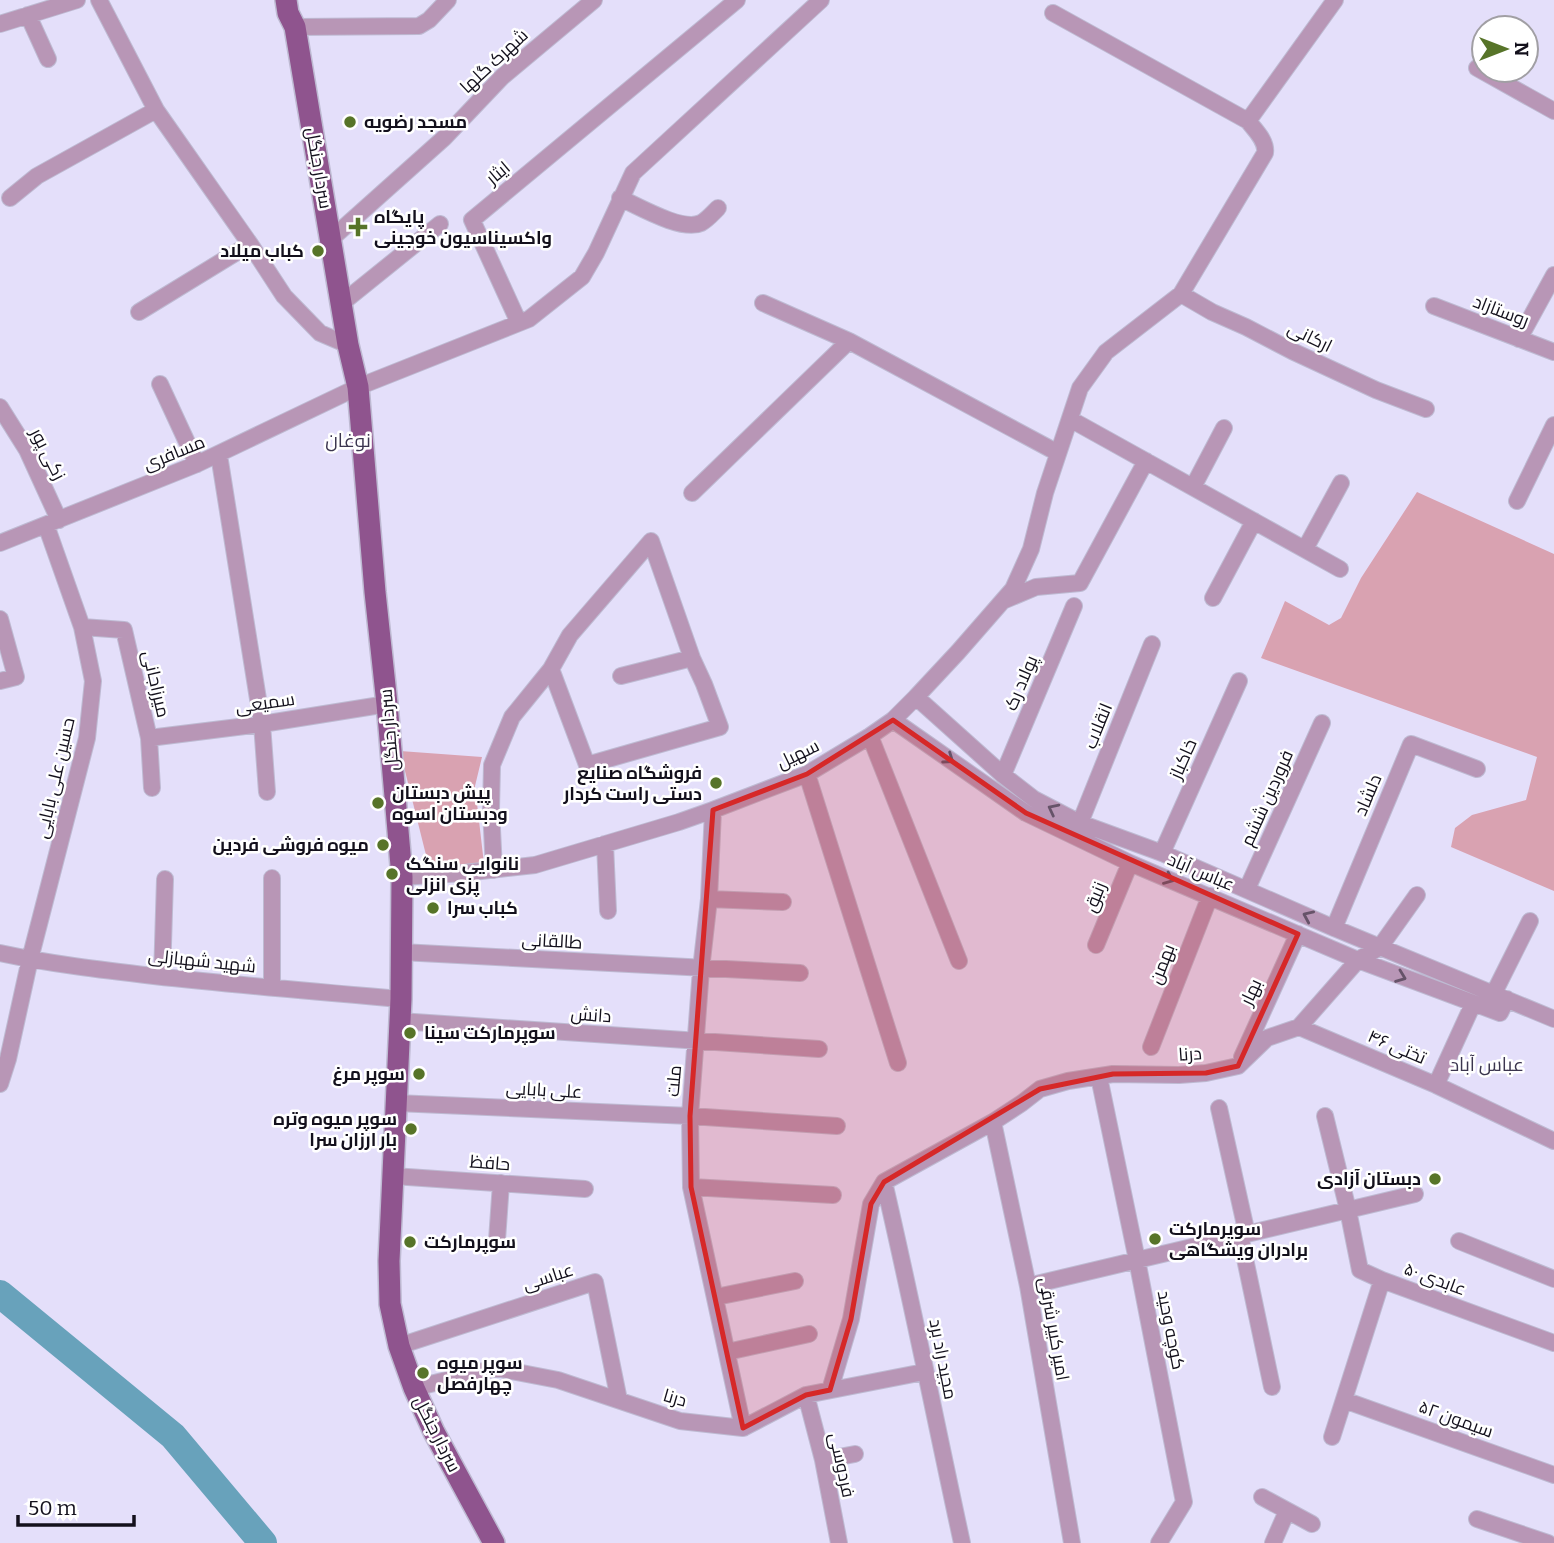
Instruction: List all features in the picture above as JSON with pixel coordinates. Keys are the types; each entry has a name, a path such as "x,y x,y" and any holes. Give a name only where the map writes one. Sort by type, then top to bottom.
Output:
{"main road":[{"path":"286,0 288,13 295,27"},
{"path":"295,27 299,11 298,0"},
{"name":"سردار جنگل","path":"295,27 348,345 358,387 374,592 402,877 401,999 389,1261 390,1304 399,1346 414,1388 434,1432 494,1543"}],"street":[{"path":"0,24 77,0"},
{"path":"99,0 156,110 284,296 320,333 348,345"},
{"path":"295,27 419,26 429,20 448,0"},
{"name":"شهرک گلها","path":"331,239 444,138 502,77 594,0"},
{"name":"ایثار","path":"519,323 472,220 737,0"},
{"path":"358,387 529,319 582,277 633,173 821,0"},
{"path":"1248,121 1335,0"},
{"path":"1053,13 1248,121 1265,144 1265,153 1181,294"},
{"path":"28,15 48,59"},
{"path":"1506,84 1554,111"},
{"path":"10,199 37,176 156,110"},
{"path":"620,198 686,224 700,224 718,208"},
{"path":"342,303 440,224"},
{"path":"139,312 250,244"},
{"path":"1519,339 1554,275"},
{"name":"ارکانی","path":"1181,294 1292,351 1376,390 1426,409"},
{"name":"سهیل","path":"402,877 535,865 713,810 807,774 893,720 1013,589 1031,549 1045,493 1080,388 1106,352 1181,294"},
{"path":"763,303 849,341 1058,453"},
{"name":"روستازاد","path":"1434,306 1554,352"},
{"path":"692,493 849,341"},
{"path":"160,384 197,464"},
{"name":"مسافری","path":"0,543 219,455 358,387"},
{"name":"زکی پور","path":"0,407 27,450 53,522"},
{"path":"1070,419 1340,569"},
{"path":"1517,501 1554,425"},
{"path":"1193,487 1224,428"},
{"path":"219,455 262,724 267,792"},
{"path":"1004,600 1036,587 1080,583 1146,461"},
{"path":"1305,549 1341,483"},
{"path":"1213,598 1254,521"},
{"name":"حسین علی بابایی","path":"0,1084 87,738 93,681 82,627 53,522"},
{"path":"494,870 492,765 512,717 551,669 570,635 651,541 692,658 720,727 587,765 551,669"},
{"name":"پولاد رک","path":"1003,775 1074,606"},
{"path":"0,619 16,677 0,681"},
{"name":"میرزاجانی","path":"82,627 124,630 149,738 152,788"},
{"name":"انقلاب","path":"1080,823 1152,644"},
{"path":"621,676 692,658"},
{"name":"خاکباز","path":"1162,852 1239,681"},
{"name":"عباس آباد","path":"916,697 1003,775 1034,799 1080,823 1162,852 1334,928 1554,1019"},
{"name":"سمیعی","path":"149,738 262,724 387,704"},
{"name":"عباس آباد","path":"893,720 1026,813 1130,863 1358,960 1500,1013 1500,996"},
{"name":"فروردین ششم","path":"1247,889 1322,723"},
{"path":"870,736 959,961"},
{"name":"دلشاد","path":"1334,928 1411,744 1477,769"},
{"path":"807,774 898,1063"},
{"name":"ملت","path":"713,810 709,899 690,1116 691,1187 743,1428"},
{"path":"606,844 608,911"},
{"name":"زنبق","path":"1096,945 1130,863"},
{"path":"272,878 272,987"},
{"path":"162,976 165,879"},
{"path":"1238,1066 1268,1038 1300,1027 1358,960 1380,947 1417,895"},
{"name":"بهمن","path":"1151,1046 1210,896"},
{"path":"709,899 783,902"},
{"path":"1500,996 1530,921"},
{"name":"بهار","path":"1238,1066 1298,934"},
{"name":"طالقانی","path":"401,952 800,973"},
{"name":"شهید شهبازلی","path":"0,953 99,970 401,999"},
{"path":"1436,1085 1472,1004"},
{"name":"دانش","path":"399,1021 819,1049"},
{"name":"تختی ۴۶","path":"1300,1027 1436,1085 1554,1141"},
{"name":"درنا","path":"884,1182 993,1122 1040,1089 1068,1081 1113,1074 1179,1075 1238,1066"},
{"name":"کوچه وحید","path":"1099,1077 1138,1260 1184,1502 1158,1543"},
{"name":"علی بابایی","path":"396,1103 690,1116 837,1126"},
{"path":"1219,1108 1272,1387"},
{"path":"1325,1116 1348,1210"},
{"name":"امیر کبیر شرقی","path":"993,1122 1028,1286 1072,1543"},
{"name":"حافظ","path":"393,1176 585,1189"},
{"path":"830,1390 851,1318 871,1205 884,1182"},
{"name":"مجید راد برد","path":"884,1182 914,1310 962,1543"},
{"path":"497,1240 501,1184"},
{"path":"691,1187 833,1195"},
{"path":"1028,1286 1415,1194"},
{"name":"عابدی ۵۰","path":"1348,1210 1360,1270 1554,1343"},
{"path":"1459,1241 1554,1279"},
{"path":"716,1297 795,1280"},
{"path":"1332,1437 1382,1280"},
{"name":"عباسی","path":"399,1346 595,1282 619,1400"},
{"path":"727,1352 810,1334"},
{"name":"درنا","path":"414,1388 496,1368 558,1380 680,1420 743,1428"},
{"path":"743,1428 806,1395 925,1372"},
{"name":"فردوسی","path":"806,1395 823,1460 839,1543"},
{"name":"سیمون ۵۲","path":"1344,1399 1554,1475"},
{"path":"823,1460 855,1454"},
{"path":"1262,1497 1312,1524"},
{"path":"1273,1543 1287,1510"},
{"path":"1477,1519 1548,1543"}],"highlighted area":[{"path":"893,720 1026,813 1298,934 1238,1066 1206,1073 1113,1074 1040,1089 884,1182 871,1204 851,1319 830,1390 806,1395 743,1428 691,1187 690,1116 713,810 807,774"}],"shaded area":[{"path":"1417,492 1554,554 1554,891 1451,847 1455,828 1472,815 1526,800 1537,757 1261,658 1285,601 1329,625 1341,618 1361,578"},
{"path":"400,751 482,757 475,786 484,864 431,875"}],"waterway":[{"path":"0,1294 173,1436 263,1543"}],"place":[{"name":"مسجد رضویه","path":"350,122"},
{"name":"پایگاه واکسیناسیون خوجینی","path":"358,227"},
{"name":"کباب میلاد","path":"318,251"},
{"name":"فروشگاه صنایع دستی راست کردار","path":"716,783"},
{"name":"پیش دبستان ودبستان اسوه","path":"378,803"},
{"name":"میوه فروشی فردین","path":"383,845"},
{"name":"نانوایی سنگک پزی انزلی","path":"392,874"},
{"name":"کباب سرا","path":"433,908"},
{"name":"سوپرمارکت سینا","path":"410,1033"},
{"name":"سوپر مرغ","path":"419,1074"},
{"name":"سوپر میوه وتره بار ارزان سرا","path":"411,1129"},
{"name":"دبستان آزادی","path":"1435,1179"},
{"name":"سوپرمارکت برادران ویشگاهی","path":"1155,1239"},
{"name":"سوپرمارکت","path":"410,1242"},
{"name":"سوپر میوه چهارفصل","path":"423,1373"}],"district":[{"name":"نوغان","path":"348,440"},
{"name":"عباس آباد","path":"1487,1064"}]}
